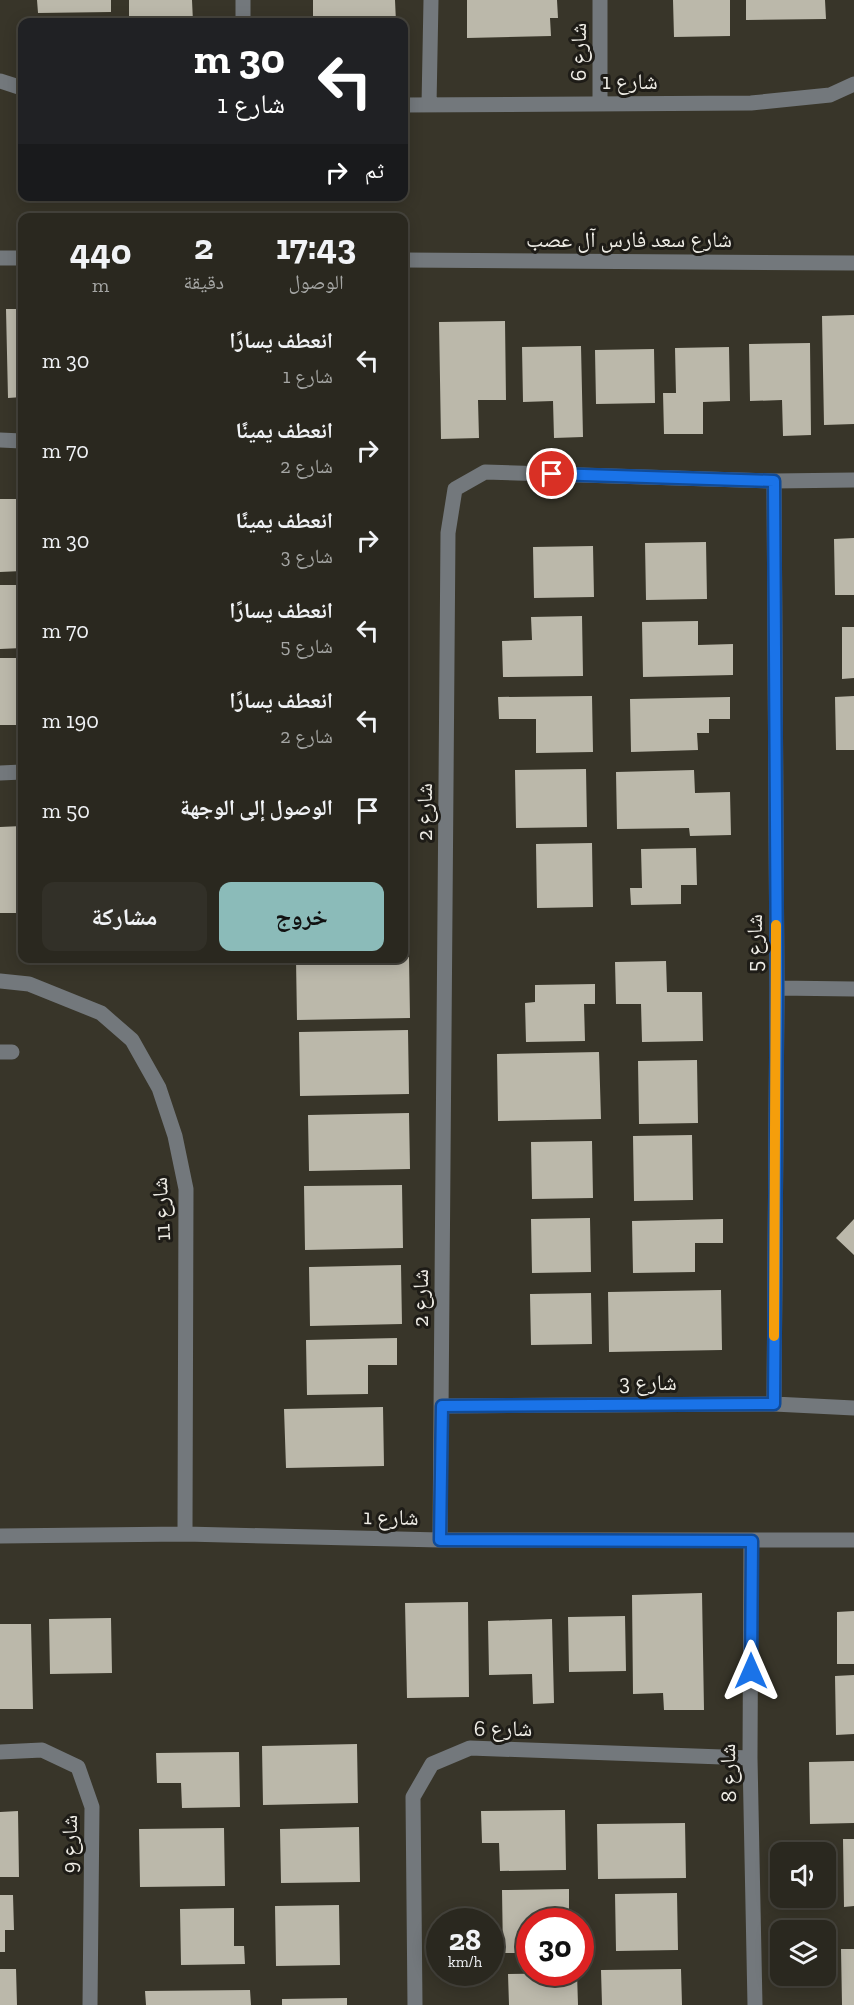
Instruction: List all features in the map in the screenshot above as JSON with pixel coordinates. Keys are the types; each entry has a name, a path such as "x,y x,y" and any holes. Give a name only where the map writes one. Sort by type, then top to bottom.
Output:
{"street":[{"path":"243,0 243,18"},
{"path":"429,105 431,0"},
{"name":"شارع 6","path":"600,0 600,104"},
{"path":"0,81 18,87"},
{"name":"شارع 1","path":"408,105 751,104 830,95 854,84"},
{"path":"0,258 18,258"},
{"name":"شارع سعد فارس آل عصب","path":"408,260 854,263"},
{"path":"0,440 18,441"},
{"name":"شارع 2","path":"440,1540 448,533 455,489 485,472 774,481 854,480"},
{"name":"شارع 5","path":"774,481 777,988 774,1404"},
{"path":"0,773 18,772"},
{"name":"شارع 11","path":"0,981 29,984 101,1013 132,1041 159,1088 175,1136 186,1189 185,1534"},
{"path":"777,988 854,989"},
{"name":"شارع 3","path":"442,1406 774,1404 854,1408"},
{"name":"شارع 1","path":"0,1536 185,1534 440,1540 854,1540"},
{"name":"شارع 8","path":"752,1541 750,1758 755,2005"},
{"name":"شارع 6","path":"415,2005 413,1797 432,1764 470,1748 750,1758"},
{"name":"شارع 9","path":"0,1752 42,1750 78,1767 92,1807 90,2005"}],"building":[{"path":"37,0 111,0 111,12 38,13"},
{"path":"129,0 192,0 193,18 129,18"},
{"path":"313,0 395,0 396,18 313,18"},
{"path":"467,0 557,0 558,18 550,18 551,36 467,38"},
{"path":"673,0 730,0 730,36 674,37"},
{"path":"746,0 825,0 826,19 746,20"},
{"path":"6,309 18,309 18,397 8,398"},
{"path":"854,315 854,424 824,425 822,316"},
{"path":"505,321 506,400 478,400 479,438 441,439 439,322"},
{"path":"810,343 811,435 783,436 782,400 750,401 749,344"},
{"path":"581,346 583,437 554,438 553,401 523,402 522,347"},
{"path":"729,347 730,401 703,402 703,434 664,434 663,393 676,393 675,348"},
{"path":"654,349 655,403 596,404 595,350"},
{"path":"0,499 18,499 18,571 0,572"},
{"path":"854,538 854,595 835,595 834,539"},
{"path":"706,542 707,599 646,600 645,543"},
{"path":"593,546 594,597 534,598 533,547"},
{"path":"0,585 18,585 18,648 0,649"},
{"path":"582,616 583,676 503,677 502,641 532,640 531,617"},
{"path":"698,621 698,645 733,644 733,675 643,677 642,622"},
{"path":"842,627 854,627 854,678 842,679"},
{"path":"0,658 18,658 18,725 0,725"},
{"path":"592,696 593,752 536,753 536,719 499,719 498,697"},
{"path":"854,696 854,750 836,750 835,697"},
{"path":"730,697 730,719 709,719 709,733 697,733 698,750 631,752 630,699"},
{"path":"586,769 587,827 516,828 515,770"},
{"path":"694,770 695,793 730,792 731,835 690,836 689,828 617,829 616,772"},
{"path":"18,826 18,913 0,913 0,827"},
{"path":"592,843 593,907 537,908 536,844"},
{"path":"696,848 697,885 681,885 681,904 631,905 630,888 642,888 641,849"},
{"path":"409,957 410,1018 297,1020 296,963 408,963"},
{"path":"666,961 667,992 702,992 703,1041 642,1042 641,1004 616,1004 615,962"},
{"path":"595,984 595,1004 584,1004 585,1041 526,1042 525,1003 535,1002 535,985"},
{"path":"408,1030 409,1094 300,1096 299,1032"},
{"path":"599,1052 601,1119 498,1121 497,1054"},
{"path":"697,1060 698,1123 639,1124 638,1061"},
{"path":"409,1113 410,1169 309,1171 308,1115"},
{"path":"692,1135 693,1200 634,1201 633,1136"},
{"path":"592,1141 593,1198 532,1199 531,1142"},
{"path":"402,1185 403,1248 305,1250 304,1186"},
{"path":"590,1218 591,1272 532,1273 531,1219"},
{"path":"723,1219 723,1243 695,1243 695,1272 633,1273 632,1221"},
{"path":"854,1219 854,1255 836,1238"},
{"path":"401,1265 402,1324 310,1326 309,1267"},
{"path":"721,1290 722,1350 609,1352 608,1292"},
{"path":"591,1293 592,1344 531,1345 530,1294"},
{"path":"397,1338 397,1365 368,1365 368,1394 307,1395 306,1340"},
{"path":"383,1407 384,1466 286,1468 284,1409"},
{"path":"702,1593 704,1710 664,1710 663,1693 633,1694 632,1595"},
{"path":"468,1602 469,1697 407,1698 405,1603"},
{"path":"854,1611 854,1664 837,1664 837,1612"},
{"path":"625,1616 626,1671 569,1672 568,1617"},
{"path":"111,1618 112,1673 50,1674 49,1619"},
{"path":"552,1619 554,1703 533,1704 532,1674 489,1675 488,1621"},
{"path":"0,1624 31,1624 33,1709 0,1709"},
{"path":"854,1675 854,1734 836,1735 835,1676"},
{"path":"357,1744 358,1803 263,1805 262,1746"},
{"path":"239,1752 240,1807 182,1808 181,1783 157,1783 156,1753"},
{"path":"854,1761 854,1823 810,1824 809,1762"},
{"path":"565,1810 566,1870 500,1871 499,1843 482,1843 481,1811"},
{"path":"18,1811 19,1877 0,1877 0,1812"},
{"path":"685,1823 686,1878 598,1879 597,1824"},
{"path":"359,1827 360,1882 281,1883 280,1829"},
{"path":"224,1828 225,1886 140,1887 139,1829"},
{"path":"843,1839 854,1839 854,1906 844,1907"},
{"path":"569,1889 569,1908 516,1908 516,1953 504,1953 502,1890"},
{"path":"677,1893 678,1950 616,1951 615,1894"},
{"path":"0,1895 13,1895 14,1930 5,1930 5,1952 0,1952"},
{"path":"339,1905 340,1965 276,1966 275,1906"},
{"path":"234,1908 234,1946 244,1946 245,1964 181,1965 180,1909"},
{"path":"841,1949 854,1949 854,2005 842,2005"},
{"path":"0,1969 16,1969 17,2005 0,2005"},
{"path":"681,1969 682,2005 602,2005 601,1970"},
{"path":"508,1974 516,1974 516,1986 577,1986 578,2005 509,2005"},
{"path":"250,1990 251,2005 146,2005 145,1991"},
{"path":"347,1998 347,2005 282,2005 282,1999"}],"slow traffic":[{"path":"774,1336 776,925"}],"route":[{"path":"552,474 774,481 777,988 774,1404 442,1406 440,1540 752,1541 751,1671"}]}
